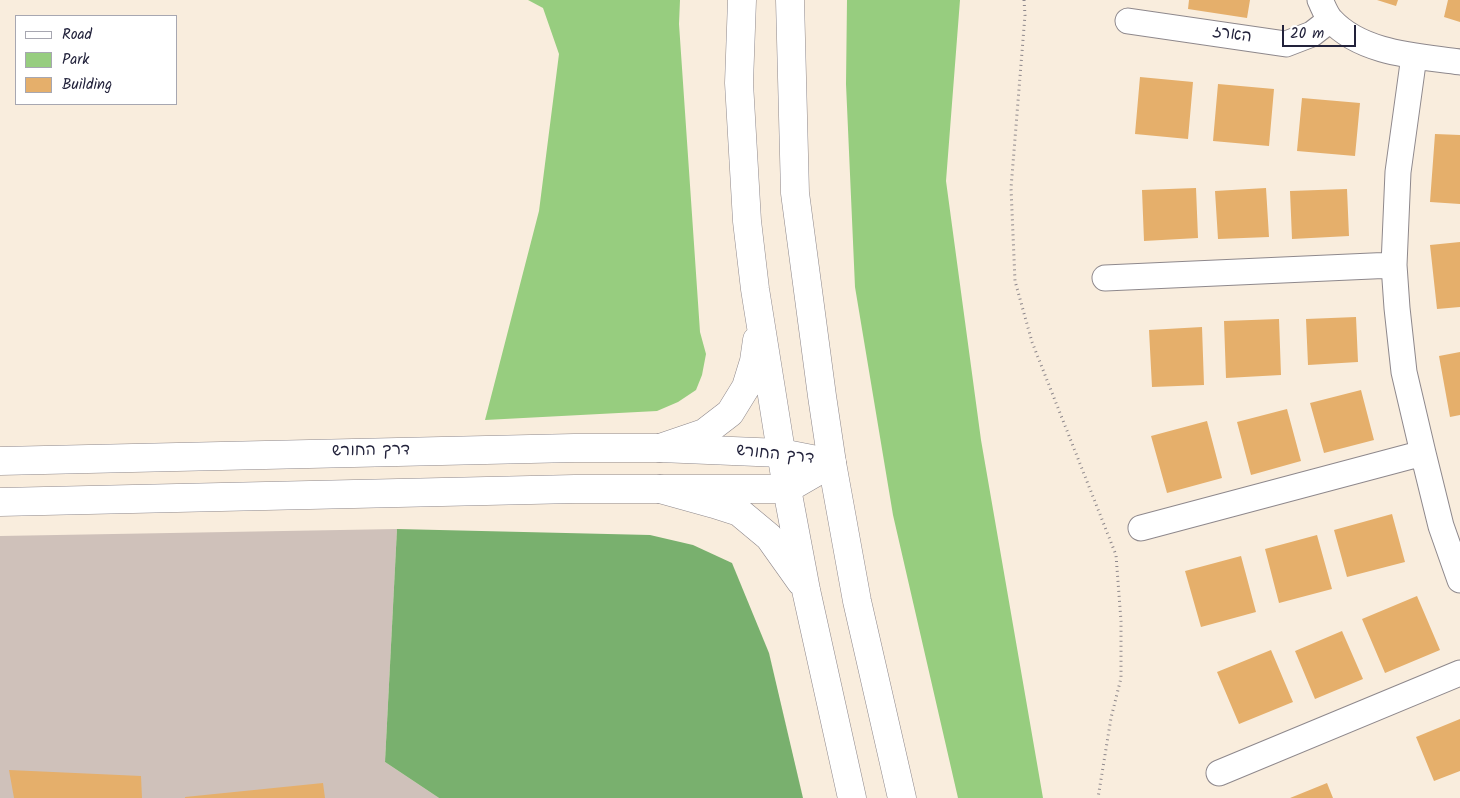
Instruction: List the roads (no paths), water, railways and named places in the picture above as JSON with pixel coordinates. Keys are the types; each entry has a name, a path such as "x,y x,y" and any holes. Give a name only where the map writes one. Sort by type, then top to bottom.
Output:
{"main road":[{"path":"742,0 739,83 748,221 759,319 780,453 806,590 852,798"},
{"path":"790,0 795,193 832,463 857,601 902,798"},
{"path":"660,448 704,433 730,413 746,387 754,361 759,319"},
{"name":"דרך החורש","path":"0,461 574,448 660,448 780,453 832,463"},
{"name":"דרך החורש","path":"0,502 575,489 787,490 832,463"},
{"path":"660,489 739,512 769,537 806,590"}],"street":[{"name":"הארז","path":"1128,21 1286,44 1312,34 1325,10 1358,40 1396,53 1460,62"},
{"path":"1414,56 1398,172 1394,265 1397,308 1404,372 1423,453 1441,526 1458,565"},
{"path":"1105,278 1394,265"},
{"path":"1141,528 1423,453"},
{"path":"1219,773 1460,673"}]}
